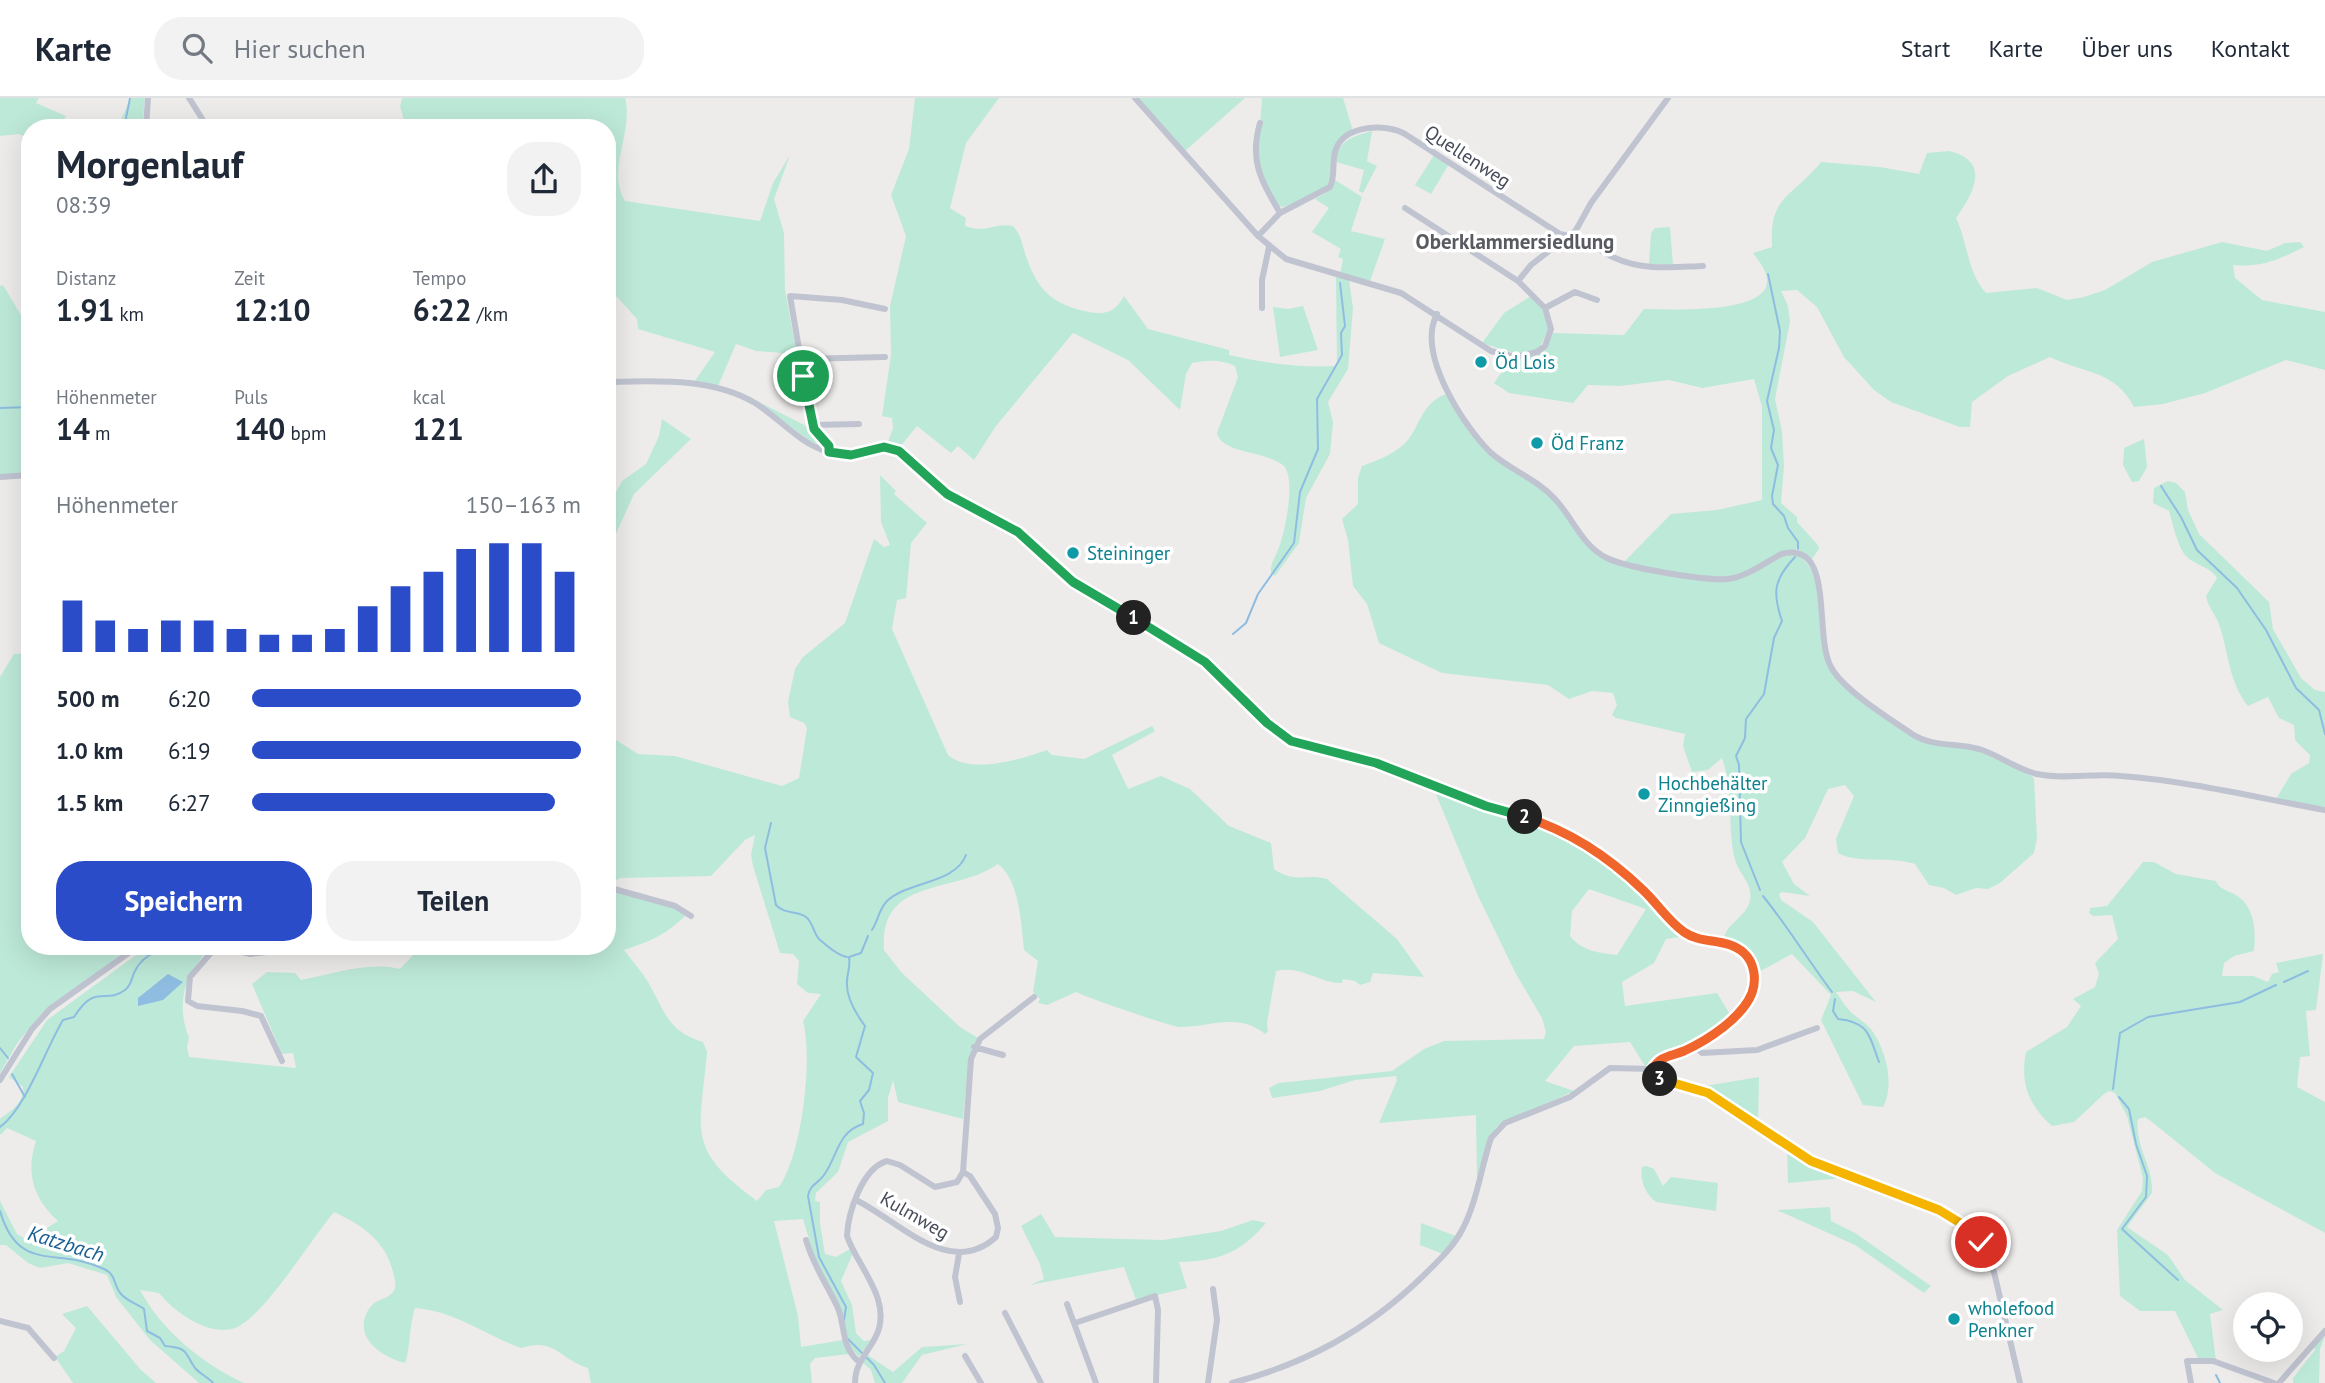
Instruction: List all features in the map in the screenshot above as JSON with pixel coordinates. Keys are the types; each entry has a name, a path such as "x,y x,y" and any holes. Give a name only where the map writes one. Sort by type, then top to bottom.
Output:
{"street":[{"path":"147,119 148,98"},
{"path":"190,98 203,119"},
{"path":"1135,98 1258,236 1269,247 1298,265 1401,293 1491,351 1516,357 1537,352 1545,346 1551,329 1545,308 1518,281 1405,208"},
{"path":"1518,281 1531,265 1571,236 1668,98"},
{"path":"1260,123 1253,146 1256,167 1280,213"},
{"name":"Quellenweg","path":"1258,236 1280,213 1330,187 1334,174 1335,151 1343,140 1357,132 1384,127 1405,134 1560,234 1580,237 1616,259 1640,265 1703,266"},
{"path":"1262,308 1262,280 1269,247"},
{"path":"1545,308 1571,293 1597,300"},
{"path":"829,452 829,446 812,425 790,296 842,300 885,309"},
{"path":"1437,314 1433,323 1436,362 1448,394 1489,451 1546,491 1590,547 1624,564 1728,579 1781,554 1796,552 1803,556 1819,576 1820,628 1832,668 1843,682 1913,734 1932,742 1980,749 2036,774 2134,777 2325,810"},
{"path":"800,359 886,357"},
{"path":"616,382 676,382 731,392 754,403 809,443 829,452 851,455 884,447 899,451 956,500 1026,538 1073,582 1195,654 1278,733 1302,745 1394,769 1486,806 1558,829 1625,874 1683,931 1738,948 1752,965 1752,993 1734,1017 1694,1046 1660,1059 1653,1069"},
{"path":"812,425 859,424"},
{"path":"0,477 21,476"},
{"path":"616,890 675,906 691,916"},
{"path":"0,1080 40,1019 60,1001 127,955"},
{"path":"209,955 190,977 188,1001 197,1006 258,1014 266,1023 282,1062"},
{"path":"855,1383 861,1358 877,1334 880,1319 874,1287 847,1236 856,1200 871,1171 882,1162 900,1165 935,1187 952,1185 963,1172 968,1085 974,1047 980,1039 1034,997"},
{"path":"1694,1046 1702,1053 1757,1051 1817,1028"},
{"path":"974,1047 1003,1055"},
{"path":"1232,1383 1313,1355 1372,1322 1443,1257 1458,1237 1468,1216 1491,1138 1499,1127 1570,1097 1610,1068 1653,1069 1666,1082 1708,1093 1811,1161 1939,1210 1972,1232 1981,1242 1994,1272 2020,1383"},
{"name":"Kulmweg","path":"856,1200 931,1245 960,1254 982,1248 996,1237 999,1228 995,1214 970,1175 963,1172"},
{"path":"806,1240 817,1272 839,1310 844,1338 861,1358"},
{"name":"Kulmweg","path":"960,1254 955,1277 960,1302"},
{"path":"1208,1383 1217,1314 1213,1289"},
{"path":"1075,1323 1155,1296 1158,1310 1156,1383"},
{"path":"1067,1304 1096,1383"},
{"path":"1006,1314 1041,1383"},
{"path":"0,1321 27,1328 54,1358"},
{"path":"2191,1383 2187,1361 2213,1361 2276,1383 2325,1331"},
{"path":"965,1356 981,1383"}],"green space":[{"path":"0,98 39,98 36,103 66,116 64,119 21,119 21,135 0,136"},
{"path":"131,98 145,98 143,119 121,119"},
{"path":"402,98 625,98 626,124 618,177 625,201 760,221 773,183 790,155 774,199 784,233 785,290 797,354 756,351 736,344 718,386 694,382 715,352 638,329 637,319 616,296 616,119 404,119 400,106"},
{"path":"915,98 999,98 966,143 950,208 966,218 965,226 980,229 1000,225 1013,226 1039,284 1054,299 1075,309 1106,312 1114,309 1124,296 1148,329 1229,350 1229,355 1242,358 1296,366 1337,366 1336,277 1349,280 1353,308 1348,369 1328,402 1333,422 1330,454 1306,498 1299,543 1275,576 1271,569 1286,518 1289,482 1284,466 1279,462 1234,448 1219,438 1217,433 1238,377 1235,366 1230,364 1214,361 1192,363 1186,374 1180,410 1128,360 1073,333 996,426 974,460 958,446 951,453 917,426 899,448 887,445 893,428 892,418 882,416 891,355 890,306 906,236 891,195 909,149"},
{"path":"1137,98 1245,98 1185,151"},
{"path":"1262,98 1343,98 1353,131 1338,141 1328,185 1314,195 1283,207 1279,206 1257,165"},
{"path":"1372,131 1367,161 1377,166 1363,193 1359,191 1364,170 1336,162 1337,155 1347,141"},
{"path":"1949,151 1971,162 1975,170 1973,189 1956,218 1971,267 1986,293 2037,288 2067,300 2105,290 2152,262 2222,242 2267,251 2285,243 2300,242 2304,247 2278,259 2261,264 2233,265 2235,278 2262,300 2325,312 2325,370 2286,360 2205,393 2163,404 2134,407 2118,386 2108,379 2050,357 2008,376 1972,402 1970,427 1960,427 1891,402 1874,390 1844,357 1817,307 1797,290 1781,291 1788,306 1790,322 1775,399 1782,431 1784,466 1781,503 1797,517 1797,522 1818,545 1819,549 1812,559 1796,548 1796,554 1807,563 1814,576 1822,643 1833,675 1912,737 1979,751 2034,779 2037,838 2034,853 2000,883 1988,889 1976,888 1956,895 1944,888 1929,885 1915,864 1855,858 1838,853 1836,839 1854,796 1845,785 1828,789 1805,838 1782,862 1794,884 1810,896 1782,892 1779,894 1781,900 1813,922 1876,1002 1853,991 1836,992 1850,1012 1871,1029 1882,1049 1889,1079 1883,1107 1863,1105 1821,1020 1831,995 1792,954 1757,973 1749,953 1724,939 1728,929 1748,906 1750,894 1748,884 1735,860 1728,784 1722,758 1708,770 1692,772 1683,746 1685,734 1616,718 1612,715 1617,705 1613,693 1592,691 1569,699 1548,685 1442,673 1379,643 1367,604 1353,586 1348,540 1342,519 1358,504 1358,478 1362,466 1389,455 1403,445 1430,404 1446,394 1476,438 1554,500 1592,551 1621,565 1671,514 1717,510 1762,500 1762,407 1754,379 1702,388 1669,380 1620,386 1588,385 1573,403 1509,393 1494,383 1511,359 1540,352 1553,333 1624,335 1644,309 1714,308 1750,300 1762,293 1767,282 1766,274 1753,253 1772,247 1772,230 1778,207 1821,162 1880,167 1919,174 1927,153"},
{"path":"1434,155 1449,164 1431,194 1415,185"},
{"path":"1335,180 1362,197 1351,231 1385,239 1370,281 1340,274 1343,259 1338,257 1341,249 1312,232 1329,208 1315,199 1326,193"},
{"path":"1670,227 1673,265 1649,264 1651,233 1655,228"},
{"path":"3,285 21,315 21,474 0,475 0,286"},
{"path":"1531,296 1541,306 1549,328 1539,349 1519,355 1482,343 1504,313"},
{"path":"1303,306 1318,350 1280,357 1273,307 1288,309"},
{"path":"753,399 808,427 824,446 810,441"},
{"path":"662,419 691,439 634,494 616,534 616,492 622,481 646,464 659,436"},
{"path":"2144,439 2147,467 2139,481 2132,482 2123,465 2124,448"},
{"path":"880,475 896,491 894,494 927,523 911,543 906,598 897,600 892,629 948,755 958,761 983,765 1011,761 1047,750 1052,755 1084,759 1152,726 1155,731 1112,755 1128,789 1161,776 1190,789 1229,826 1271,843 1274,869 1288,876 1327,879 1397,939 1424,977 1373,973 1370,982 1360,985 1355,981 1343,979 1342,983 1333,982 1293,970 1276,971 1268,1031 1265,1034 1255,1027 1234,1022 1180,1027 1076,992 1047,1005 1038,1003 1040,999 1033,992 1038,961 1024,950 1015,892 1011,881 998,864 980,874 906,898 894,910 886,926 884,950 902,973 960,1027 978,1038 969,1057 963,1119 898,1102 893,1080 888,1098 888,1121 848,1142 838,1172 816,1193 815,1201 820,1202 820,1224 825,1254 836,1257 850,1249 853,1253 841,1281 852,1305 856,1333 864,1341 871,1340 859,1357 850,1347 840,1307 817,1266 803,1219 774,1221 798,1316 801,1347 843,1340 849,1354 815,1358 810,1364 812,1383 591,1383 588,1368 549,1347 532,1345 521,1348 457,1319 415,1308 405,1363 396,1360 386,1356 371,1343 364,1326 371,1306 394,1290 391,1264 373,1236 334,1212 273,1294 246,1321 235,1328 225,1330 203,1326 183,1315 159,1293 140,1290 160,1319 185,1345 244,1383 199,1383 150,1340 116,1297 107,1275 68,1263 40,1268 28,1263 6,1245 0,1245 0,1201 17,1234 27,1240 58,1221 43,1204 34,1185 31,1164 36,1141 7,1128 0,1135 0,1119 16,1106 23,1092 23,1087 9,1077 47,1020 136,955 204,955 189,978 183,1001 189,1057 296,1068 293,1053 282,1054 252,984 267,972 295,973 301,980 363,967 400,969 413,955 616,955 616,892 679,910 685,916 657,937 624,950 645,978 674,1026 703,1042 707,1052 701,1121 702,1137 708,1152 734,1183 757,1201 766,1190 779,1187 794,1153 803,1106 807,1059 803,1021 821,994 808,993 797,984 799,961 793,954 780,953 753,866 751,855 755,835 745,840 711,876 616,880 616,740 638,754 675,756 782,786 799,778 807,728 804,723 790,717 788,702 795,669 803,657 845,623 874,539 884,547 890,545 881,522"},
{"path":"2168,481 2176,483 2185,492 2188,510 2199,534 2269,602 2273,629 2301,678 2315,690 2325,692 2325,807 2276,799 2291,774 2309,763 2310,755 2295,740 2294,725 2279,718 2268,697 2248,706 2242,697 2233,678 2219,623 2206,596 2217,578 2211,571 2185,555 2177,540 2169,511 2153,503 2154,488"},
{"path":"14,654 21,654 21,955 120,955 42,1013 18,1042 0,1073 0,677"},
{"path":"1433,787 1554,829 1624,875 1687,936 1666,939 1654,963 1622,982 1625,1006 1717,993 1731,1016 1705,1036 1645,1066 1630,1042 1574,1046 1545,1081 1574,1091 1496,1127 1477,1180 1476,1115 1379,1123 1397,1080 1396,1076 1355,1080 1320,1091 1272,1098 1269,1088 1279,1083 1392,1071 1424,1049 1444,1041 1544,1039 1546,1032 1542,1018 1516,974 1478,896","holes":["1589,889 1646,909 1617,955 1585,948 1570,936 1572,911"]},
{"path":"2143,862 2154,862 2176,874 2216,881 2221,888 2234,894 2246,905 2253,919 2254,951 2234,956 2224,963 2222,976 2253,976 2268,982 2272,974 2279,972 2276,963 2323,954 2316,1010 2306,1011 2310,1056 2300,1057 2297,1087 2325,1102 2325,1233 2215,1173 2145,1117 2138,1119 2139,1138 2150,1174 2152,1193 2127,1227 2168,1255 2185,1280 2223,1310 2210,1314 2216,1361 2199,1360 2175,1311 2140,1311 2120,1296 2117,1230 2142,1191 2143,1178 2127,1116 2115,1093 2109,1091 2104,1094 2074,1122 2052,1126 2037,1110 2025,1083 2026,1052 2067,1027 2081,1006 2073,999 2095,987 2099,974 2095,963 2118,939 2112,915 2093,916 2089,913 2090,908 2107,906"},
{"path":"1759,1077 1758,1124 1699,1087"},
{"path":"1787,1149 1843,1178 1788,1183"},
{"path":"1642,1167 1654,1169 1663,1186 1671,1177 1718,1183 1716,1211 1656,1202 1642,1182"},
{"path":"1830,1207 1831,1221 1855,1233 1931,1286 1924,1293 1855,1245 1777,1210"},
{"path":"1041,1214 1055,1237 1163,1240 1221,1231 1253,1220 1266,1223 1247,1242 1227,1254 1205,1260 1179,1262 1187,1288 1136,1300 1124,1267 1030,1285 1044,1279 1040,1264 1021,1226"},
{"path":"1421,1223 1456,1236 1443,1254 1420,1245"},
{"path":"87,1306 141,1370 156,1383 73,1383 55,1357 64,1351 76,1328 62,1314"},
{"path":"2325,1336 2320,1349 2319,1383 2293,1383 2293,1378 2315,1350 2314,1346"},
{"path":"967,1344 922,1355 902,1383 875,1383 871,1370 862,1362 866,1354 893,1372 922,1347"}],"water":[{"path":"168,974 183,982 163,1000 138,1006 138,998"}],"waterway":[{"name":"Katzbach","path":"126,119 130,98"},
{"path":"1768,274 1780,331 1779,348 1767,401 1774,430 1771,448 1778,465 1772,496 1773,504 1784,516 1788,528 1798,542 1798,549"},
{"path":"1233,634 1246,623 1258,594 1294,543 1300,492 1318,449 1317,399 1342,355 1341,333 1345,326 1340,283"},
{"path":"0,408 21,407"},
{"path":"2161,486 2181,517 2197,550 2237,588 2266,630 2296,688 2319,710 2325,734"},
{"path":"1760,890 1741,842 1739,765 1736,756 1745,738 1746,719 1764,694 1774,638 1782,621 1777,602 1777,586 1783,572 1795,557"},
{"path":"771,823 765,848 776,905 806,917 820,940 836,953 847,957"},
{"path":"872,930 887,901 907,889 952,872 966,855"},
{"path":"1763,896 1832,992"},
{"path":"844,1320 846,1307 819,1257 808,1196 810,1189 829,1168 843,1139 854,1128 863,1124 864,1113 860,1101 869,1090 873,1073 856,1057 865,1026 851,1001 847,981 849,957 861,953 868,936"},
{"name":"Katzbach","path":"0,1127 27,1093 63,1020 74,1017 88,1000 112,996 125,990 141,962 150,955"},
{"path":"2284,982 2308,971"},
{"path":"2113,1089 2120,1033 2148,1017 2240,1002 2276,985"},
{"path":"1835,999 1833,1011 1838,1019 1862,1027 1870,1037 1879,1062"},
{"path":"0,1048 8,1058"},
{"path":"12,1074 25,1097"},
{"path":"2119,1097 2129,1109 2136,1144 2147,1176 2146,1197 2122,1229 2178,1280"},
{"name":"Katzbach","path":"0,1211 8,1231 18,1244 29,1251 87,1263 108,1271 121,1294 144,1309 147,1331 160,1338 165,1346 183,1350 195,1368 213,1383"},
{"path":"848,1339 874,1365 885,1383"},
{"path":"2216,1375 2220,1383"}],"place":[{"name":"Öd Lois","path":"1481,362"},
{"name":"Öd Franz","path":"1537,443"},
{"name":"Steininger","path":"1073,553"},
{"name":"Hochbehälter Zinngießing","path":"1644,794"},
{"name":"wholefood Penkner","path":"1954,1319"}],"district":[{"name":"Oberklammersiedlung","path":"1515,242"}],"route":[{"path":"803,376 814,429 829,446 829,452 851,455 884,447 899,451 947,494 1026,538 1086,591 1195,654 1278,733 1291,741 1394,769 1486,806 1558,829 1586,845 1625,874 1683,931 1694,937 1738,948 1749,959 1754,972 1754,987 1748,1001 1734,1017 1694,1046 1660,1059 1653,1069 1656,1074 1666,1082 1694,1087 1708,1093 1811,1161 1951,1216 1981,1242"}]}
